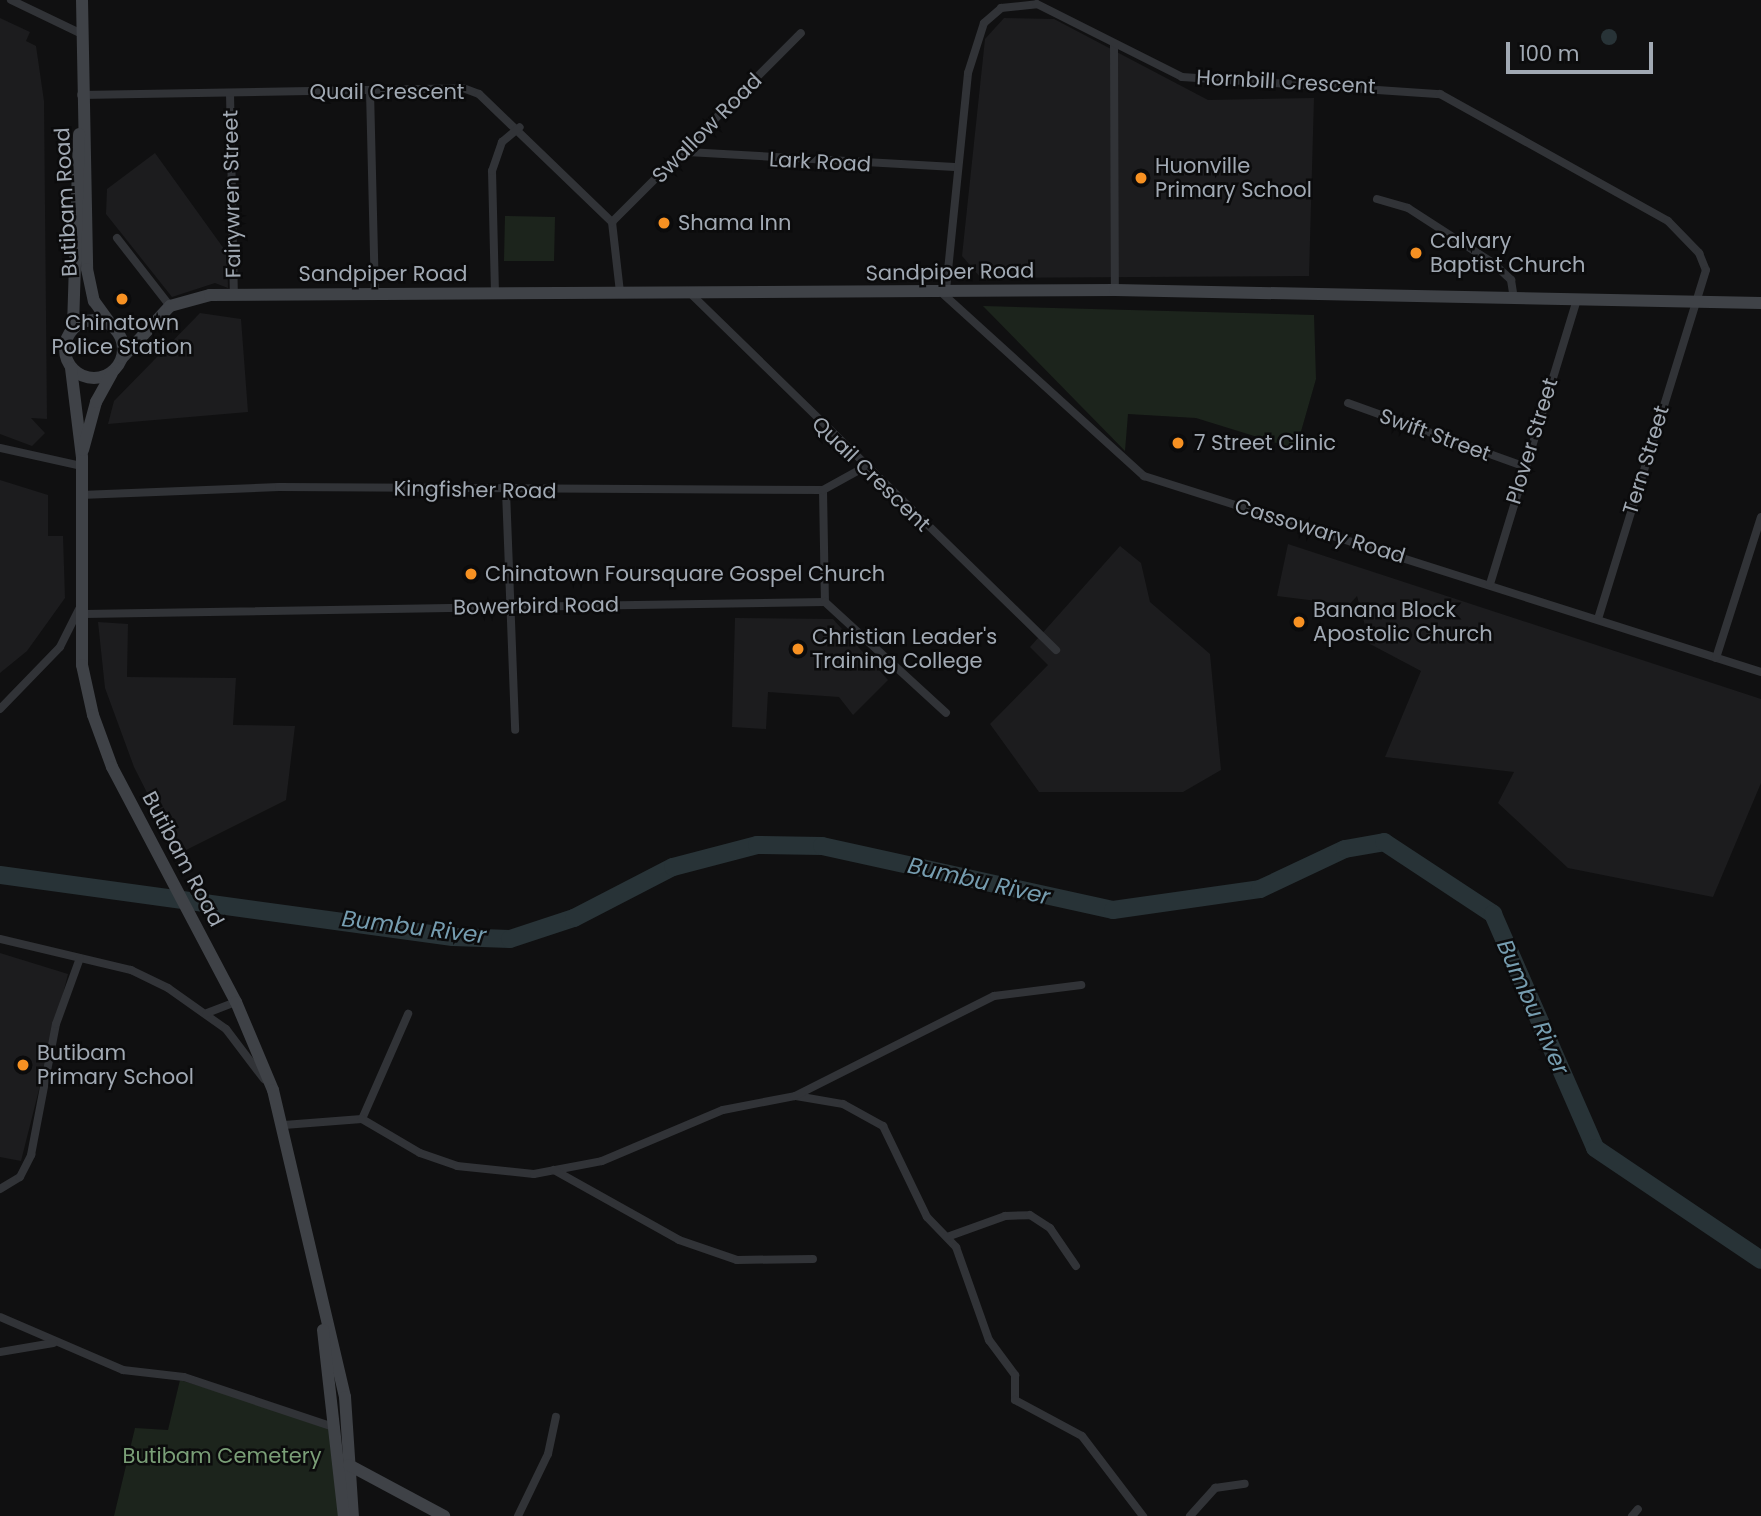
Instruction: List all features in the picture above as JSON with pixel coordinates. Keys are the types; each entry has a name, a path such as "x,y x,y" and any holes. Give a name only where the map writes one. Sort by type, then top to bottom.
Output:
{"main road":[{"name":"Butibam Road","path":"73,327 81,113 82,0"},
{"name":"Butibam Road","path":"81,113 87,269 94,301 114,328"},
{"name":"Sandpiper Road","path":"170,306 234,294 1115,290 1761,303"},
{"path":"149,326 114,328 93,319 73,327 64,345 71,368 92,379 114,370 149,326 170,306"},
{"path":"114,328 122,358"},
{"name":"Butibam Road","path":"71,368 82,461 82,665 93,715 153,845 236,1002 273,1090 284,1125 341,1378 342,1431 353,1516"},
{"name":"Butibam Road","path":"82,461 96,402 114,370"},
{"path":"342,1431 368,1467 443,1516"},
{"path":"348,1465 426,1503"},
{"name":"Butibam Road","path":"344,1516 349,1481"},
{"path":"349,1481 426,1503"}],"street":[{"path":"11,0 80,33"},
{"name":"Hornbill Crescent","path":"942,291 954,167 968,73 992,14 1023,1 1037,4 1182,77 1440,94 1683,233 1706,270 1694,302"},
{"name":"Swallow Road","path":"612,222 687,152 801,33"},
{"path":"1114,44 1115,290"},
{"name":"Quail Crescent","path":"81,94 463,88 520,127 612,222"},
{"path":"370,91 375,293"},
{"name":"Fairywren Street","path":"230,93 234,294"},
{"path":"495,293 492,171 502,142 520,127"},
{"name":"Lark Road","path":"687,152 954,167"},
{"path":"1377,199 1408,208 1493,263 1507,275 1514,298"},
{"path":"612,222 620,292"},
{"path":"117,238 170,306"},
{"name":"Cassowary Road","path":"942,291 964,308 1130,469 1761,672"},
{"name":"Quail Crescent","path":"691,294 863,468 1056,650"},
{"name":"Plover Street","path":"1490,584 1577,299"},
{"name":"Tern Street","path":"1598,618 1694,302"},
{"name":"Swift Street","path":"1348,403 1524,466"},
{"path":"0,448 82,461"},
{"name":"Kingfisher Road","path":"82,495 279,487 506,491 823,490 863,468"},
{"path":"823,490 825,602 946,713"},
{"path":"506,491 515,730"},
{"path":"1716,658 1761,516"},
{"path":"0,709 60,647 83,592"},
{"name":"Bowerbird Road","path":"84,614 825,602"},
{"path":"0,939 131,970 207,1013 273,1090"},
{"path":"0,1189 20,1177 31,1156 56,1024 80,958"},
{"path":"284,1125 362,1119 420,1153 457,1166 506,1174 554,1170 602,1161 723,1110 794,1096 994,996 1081,985"},
{"path":"207,1013 236,1002"},
{"path":"362,1119 408,1014"},
{"path":"794,1096 843,1104 883,1126 927,1217 947,1237 989,1340 1015,1375 1015,1401 1082,1436 1143,1516"},
{"path":"554,1170 679,1240 737,1260 813,1259"},
{"path":"947,1237 1005,1216 1030,1215 1050,1228 1076,1266"},
{"path":"0,1317 53,1343 123,1370 184,1377 342,1431"},
{"path":"0,1352 53,1343"},
{"path":"518,1516 548,1454 556,1417"},
{"path":"1190,1516 1215,1488 1245,1484"}],"shaded area":[{"path":"0,18 30,32 26,41 36,46 44,101 47,419 31,418 45,433 32,446 0,434"},
{"name":"Huonville Primary School","path":"1004,18 1054,19 1208,100 1314,98 1309,276 981,278 962,256 985,39"},
{"path":"1609,29 1615,31 1615,43 1609,45 1603,43 1601,37 1603,31"},
{"path":"155,153 227,253 228,288 215,283 172,297 106,214 107,189"},
{"path":"200,313 241,319 248,412 108,424 114,401"},
{"path":"0,480 48,495 48,536 63,536 65,598 27,651 0,673"},
{"path":"1288,544 1761,699 1761,783 1713,897 1568,868 1498,803 1514,772 1385,757 1421,671 1370,644 1357,596 1349,605 1277,596"},
{"path":"1120,546 1141,563 1150,602 1210,654 1221,770 1183,792 1039,792 990,724 1048,665 1030,647"},
{"name":"Christian Leader's Training College","path":"735,618 833,619 888,680 853,715 839,697 768,692 766,729 732,727"},
{"path":"98,622 128,624 127,677 236,678 233,725 295,726 286,800 178,854 134,767 105,688"},
{"name":"Butibam Primary School","path":"0,953 68,974 21,1161 0,1157"}],"green space":[{"path":"505,216 555,217 554,261 504,261"},
{"path":"983,306 1314,315 1316,379 1296,449 1196,418 1128,414 1125,451"},
{"name":"Butibam Cemetery","path":"180,1380 336,1428 342,1516 114,1516 135,1428 168,1430"}],"waterway":[{"name":"Bumbu River","path":"0,875 453,937 510,939 574,918 673,867 757,845 822,846 1113,910 1260,889 1345,849 1384,842 1493,914 1595,1148 1761,1260"}],"place":[{"name":"Huonville Primary School","path":"1141,178"},
{"name":"Shama Inn","path":"664,223"},
{"name":"Calvary Baptist Church","path":"1416,253"},
{"name":"Chinatown Police Station","path":"122,299"},
{"name":"7 Street Clinic","path":"1178,443"},
{"name":"Chinatown Foursquare Gospel Church","path":"471,574"},
{"name":"Banana Block Apostolic Church","path":"1299,622"},
{"name":"Christian Leader's Training College","path":"798,649"},
{"name":"Butibam Primary School","path":"23,1065"}]}
